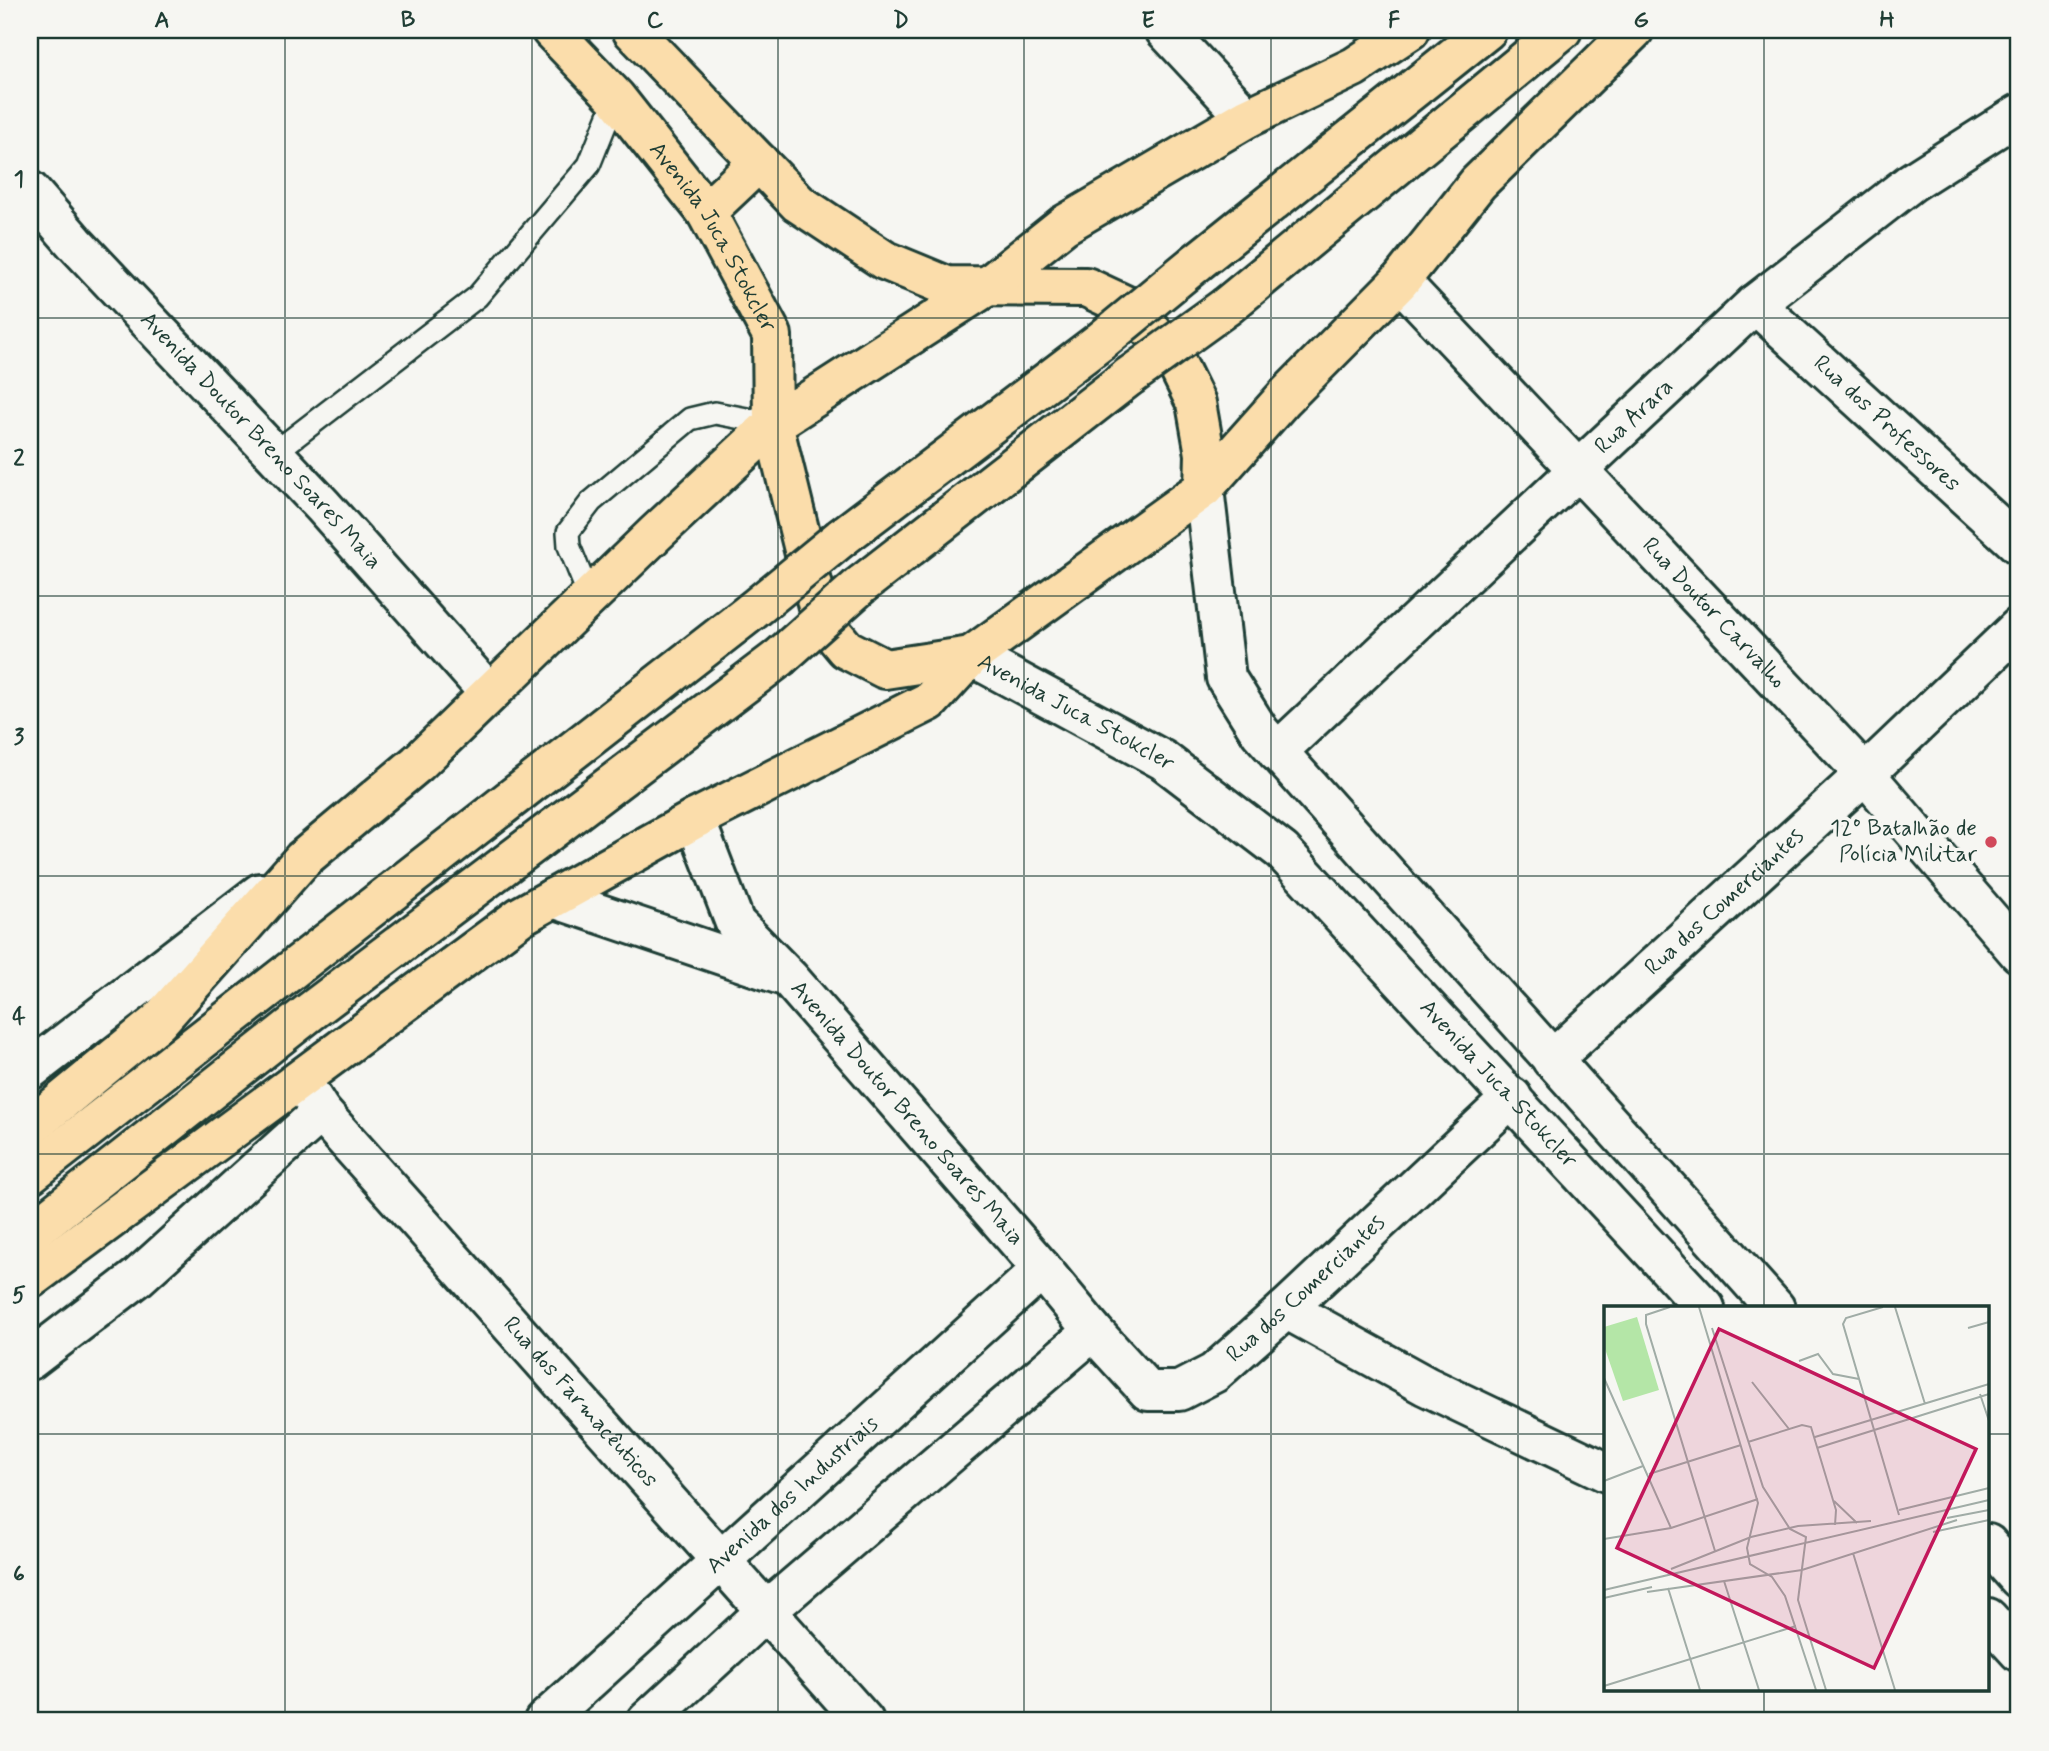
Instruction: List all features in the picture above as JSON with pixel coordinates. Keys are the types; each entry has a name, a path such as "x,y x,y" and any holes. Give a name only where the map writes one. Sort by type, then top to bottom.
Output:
{"main road":[{"name":"Avenida Juca Stokcler","path":"551,30 616,97 706,212 772,335 773,424 821,619 846,649 886,669 971,656"},
{"path":"30,1127 158,1022 303,859 418,763 589,596 773,424 989,285 1064,225 1247,118 1354,67 1410,30"},
{"path":"30,1174 752,611 841,538 1101,341 1487,30"},
{"path":"30,1233 310,1012 779,658 861,585 1130,376 1227,306 1562,30"},
{"path":"30,1279 521,916 695,819 930,701 971,656 1204,488 1284,398 1399,281 1478,183 1634,30"},
{"path":"644,34 798,203 884,260 947,285 1086,286 1131,309 1172,354 1196,403 1205,454 1204,488"},
{"path":"706,212 759,162"}],"street":[{"path":"1165,30 1247,118"},
{"name":"Rua Arara","path":"1277,752 1755,304 1912,182 2019,114"},
{"name":"Avenida Doutor Breno Soares Maia","path":"30,191 75,243 274,453 489,693"},
{"name":"Rua Doutor Carvalho","path":"1399,281 1865,774 2019,953"},
{"name":"Rua dos Professores","path":"1755,304 2019,545"},
{"path":"1204,488 1226,678 1260,732 1773,1306"},
{"name":"Rua dos Comerciantes","path":"1552,1060 1865,774 2019,628"},
{"name":"Avenida Juca Stokcler","path":"971,656 1163,760 1282,851 1703,1306"},
{"name":"Avenida Doutor Breno Soares Maia","path":"695,819 735,923 789,978 1093,1331 1148,1391"},
{"path":"30,1070 303,859"},
{"path":"553,898 789,978"},
{"name":"Rua dos Farmacêuticos","path":"300,1080 321,1112 864,1721"},
{"name":"Rua dos Comerciantes","path":"1148,1391 1179,1391 1213,1373 1286,1309 1512,1097"},
{"path":"30,1360 137,1278 321,1112"},
{"name":"Avenida dos Industriais","path":"544,1721 1042,1269"},
{"path":"1286,1309 1426,1387 1604,1471"},
{"path":"647,1721 765,1612 1093,1331"},
{"path":"1990,1546 2019,1579"},
{"path":"1990,1620 2019,1652"}],"lane":[{"path":"274,453 477,297 589,165 616,97"},
{"path":"589,596 569,546 568,532 592,502 690,419 715,413 773,424"}],"place":[{"name":"12º Batalhão de Polícia Militar","path":"1991,842"}]}
